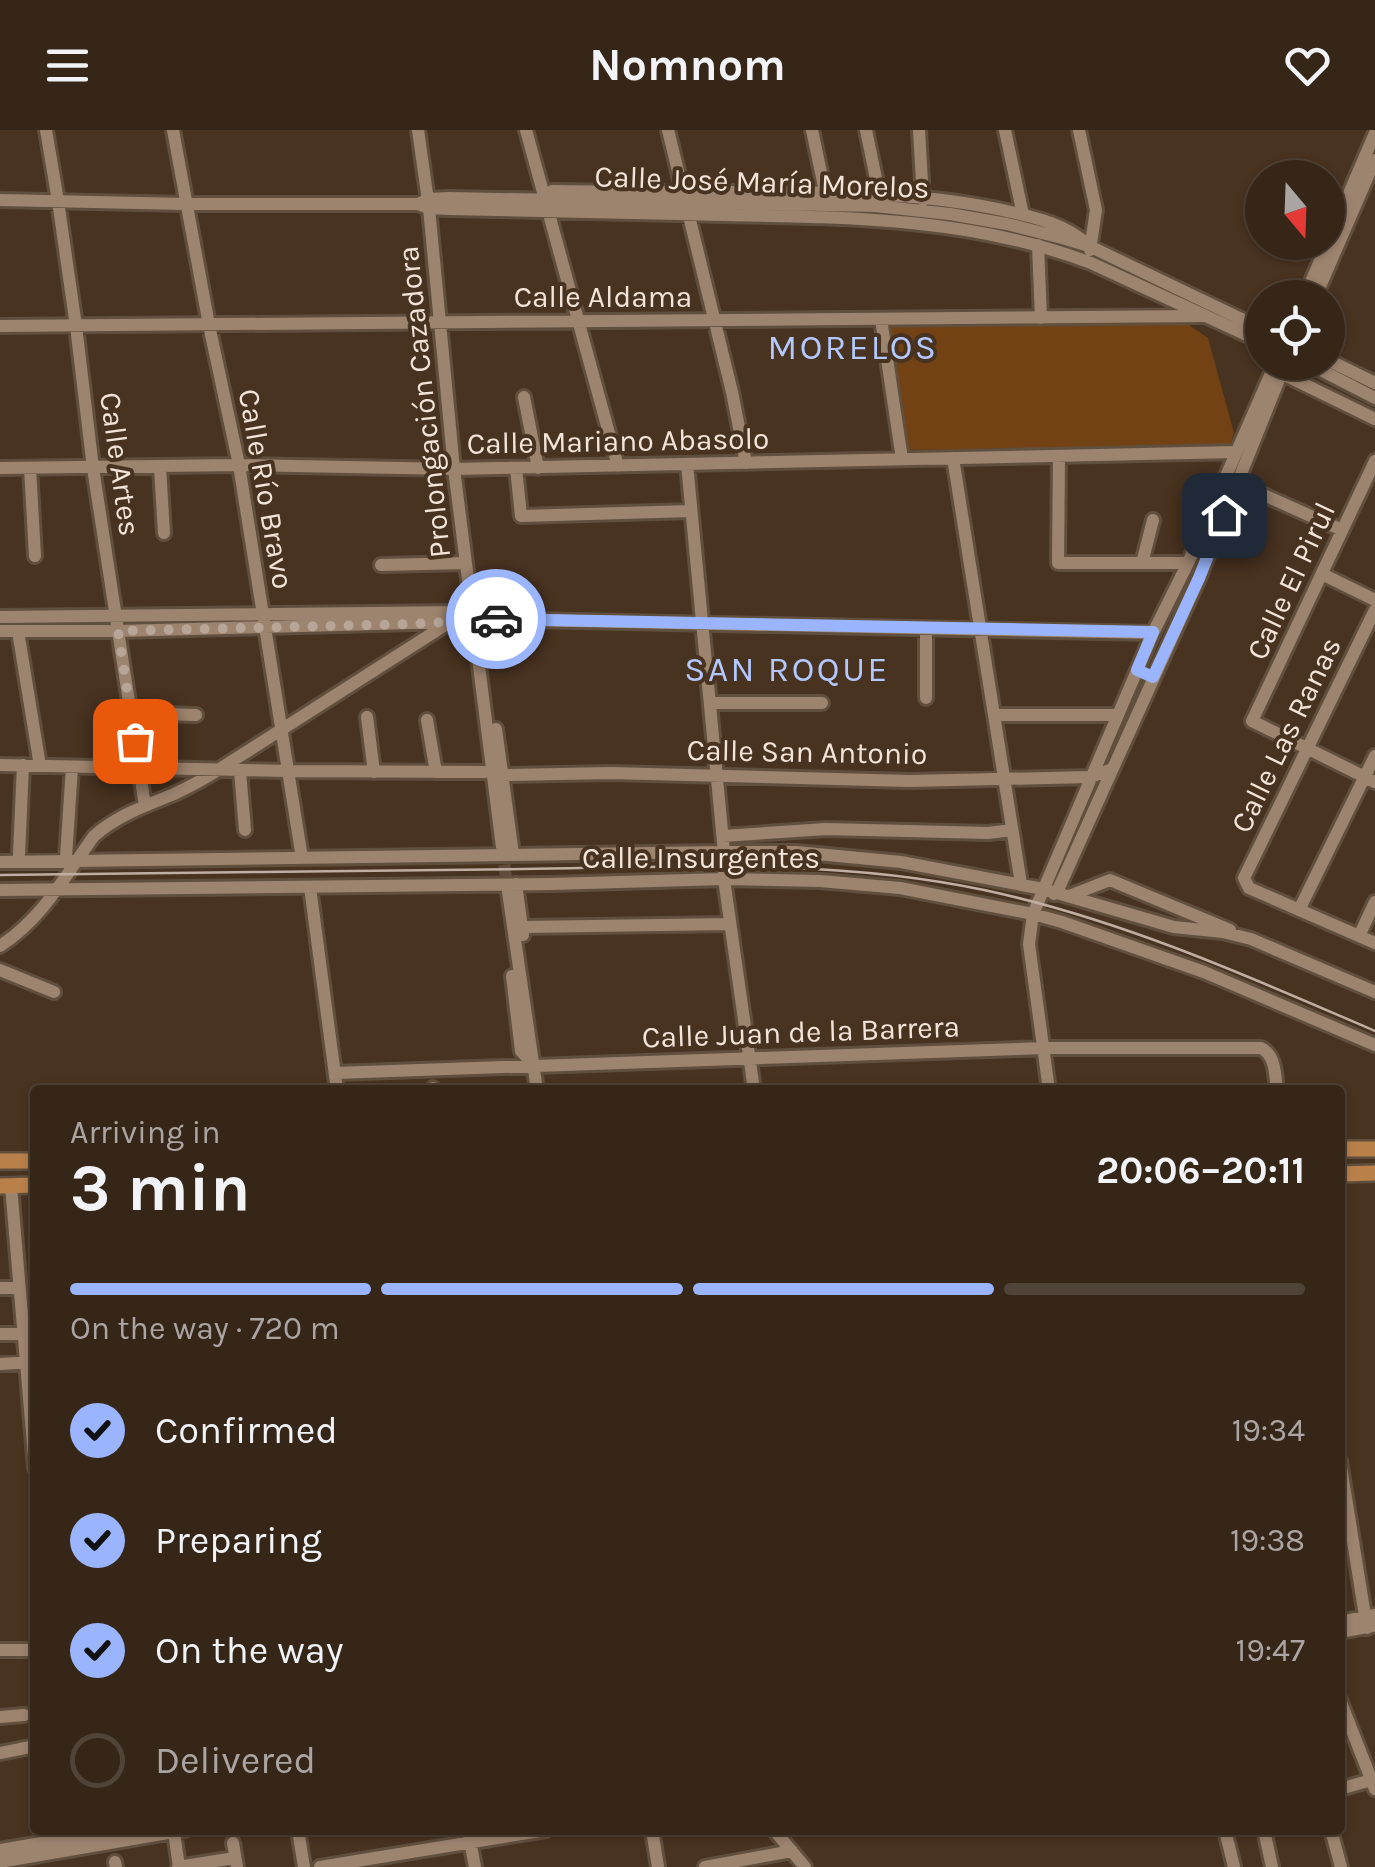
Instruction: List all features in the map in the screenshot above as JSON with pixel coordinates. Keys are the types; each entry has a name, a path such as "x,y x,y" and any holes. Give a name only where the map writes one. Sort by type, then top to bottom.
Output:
{"main road":[{"path":"1345,1149 1375,1148"},
{"path":"0,1161 30,1161"},
{"path":"1345,1174 1375,1173"},
{"path":"5,1186 30,1185"}],"street":[{"name":"Calle Artes","path":"46,130 145,806"},
{"name":"Calle Río Bravo","path":"173,130 239,465 302,858"},
{"name":"Prolongación Cazadora","path":"418,130 454,470 503,852"},
{"path":"526,130 618,466"},
{"path":"668,130 746,463"},
{"path":"812,130 828,205 879,194 922,210 973,204 1070,230 1089,246"},
{"path":"866,130 879,194"},
{"path":"919,130 922,210"},
{"path":"1005,130 1022,215"},
{"path":"1079,130 1096,210 1089,246 1092,263"},
{"path":"1312,280 1375,133"},
{"path":"1322,280 1375,160"},
{"name":"Calle José María Morelos","path":"685,203 728,197 828,205"},
{"name":"Calle José María Morelos","path":"0,200 186,204 545,201 922,210 1007,224 1089,246 1245,318"},
{"path":"545,201 685,203"},
{"name":"Calle José María Morelos","path":"922,210 1092,263 1245,334"},
{"path":"1038,245 1041,318"},
{"name":"Calle Aldama","path":"0,326 1206,316"},
{"path":"881,319 902,459"},
{"path":"1345,372 1375,383"},
{"path":"1345,379 1375,398"},
{"path":"1049,1085 1031,956 1030,930 1038,901 1153,632 1188,564 1268,380"},
{"path":"1063,894 1110,770 1199,578 1281,380"},
{"path":"1296,380 1375,419"},
{"path":"524,398 538,468"},
{"name":"Calle Mariano Abasolo","path":"0,468 239,465 454,470 1236,452"},
{"path":"1059,456 1058,563 1188,564"},
{"path":"953,458 1021,884"},
{"name":"Calle El Pirul","path":"1308,748 1252,721 1375,462"},
{"path":"687,464 724,878 753,1085"},
{"path":"160,466 164,534"},
{"path":"30,468 35,556"},
{"path":"516,468 521,516 692,512"},
{"path":"1237,483 1342,530"},
{"path":"1142,564 1153,520"},
{"path":"380,565 466,563"},
{"path":"1322,574 1375,600"},
{"name":"Calle Las Ranas","path":"1299,910 1248,888 1244,878 1375,610"},
{"path":"264,622 472,616 703,625 1153,632"},
{"path":"0,631 117,624 450,622 472,616"},
{"path":"0,617 117,624"},
{"path":"0,946 32,920 58,889 71,863 94,836 117,818 180,792 218,770 450,622"},
{"path":"926,628 926,698"},
{"path":"18,632 40,766"},
{"path":"479,654 476,699 485,772 503,852"},
{"path":"479,654 492,696 502,775 503,852"},
{"path":"1137,670 1153,677"},
{"path":"710,704 822,703"},
{"path":"131,713 196,715"},
{"path":"994,714 1117,715"},
{"path":"367,717 374,772"},
{"path":"427,720 436,772"},
{"path":"1308,748 1370,779"},
{"path":"1375,756 1370,779 1299,910 1375,942"},
{"path":"0,765 485,772"},
{"path":"18,855 23,765"},
{"path":"71,863 72,767"},
{"name":"Calle San Antonio","path":"502,775 610,773 1004,780 1090,777 1110,770"},
{"path":"240,771 245,830"},
{"path":"723,836 826,829 988,833 1012,830"},
{"name":"Calle Insurgentes","path":"0,862 503,852 796,852 901,862 1021,884 1062,922 1204,972 1375,1046"},
{"name":"Calle Insurgentes","path":"0,890 508,887 724,878 900,888 998,907 1063,894 1174,928 1251,939 1375,992"},
{"path":"1063,894 1110,880 1251,939"},
{"path":"310,887 336,1085"},
{"path":"508,887 522,927 537,1049 533,1064"},
{"path":"508,887 536,1085"},
{"path":"1359,936 1375,902"},
{"path":"998,907 1030,930"},
{"path":"522,927 730,924"},
{"path":"0,970 54,992"},
{"name":"Calle Juan de la Barrera","path":"335,1072 1044,1048 1262,1048 1268,1052 1276,1085"},
{"path":"0,1364 30,1363 23,1334 28,1302 19,1288 5,1186"},
{"path":"0,1288 19,1288"},
{"path":"0,1334 23,1334"},
{"path":"1345,1491 1371,1621"},
{"path":"1345,1622 1371,1621"},
{"path":"1345,1630 1371,1621"},
{"path":"0,1650 30,1650"},
{"path":"1345,1713 1373,1784 1345,1788"},
{"path":"0,1717 24,1715"},
{"path":"0,1752 30,1747"},
{"path":"0,1850 88,1835"},
{"path":"0,1862 158,1835"},
{"path":"175,1835 177,1867 235,1856"},
{"path":"299,1835 304,1867"},
{"path":"653,1835 658,1867"},
{"path":"778,1835 806,1867"},
{"path":"1226,1835 1234,1867"},
{"path":"1265,1835 1272,1867"},
{"path":"1332,1835 1340,1867"},
{"path":"320,1867 469,1836 474,1867"},
{"path":"707,1867 792,1850"}],"shaded area":[{"path":"1186,323 1208,338 1234,433 1230,445 907,450 889,327"}],"tunnel":[{"path":"502,847 508,892"}],"railway":[{"path":"0,875 696,866 870,873 984,890 1085,917 1183,951 1375,1031"}],"way so far":[{"path":"135,741 118,631 496,619"}],"district":[{"name":"MORELOS","path":"853,347"},
{"name":"SAN ROQUE","path":"787,669"}],"route":[{"path":"496,619 1153,632 1137,670 1153,677 1224,515"}]}
